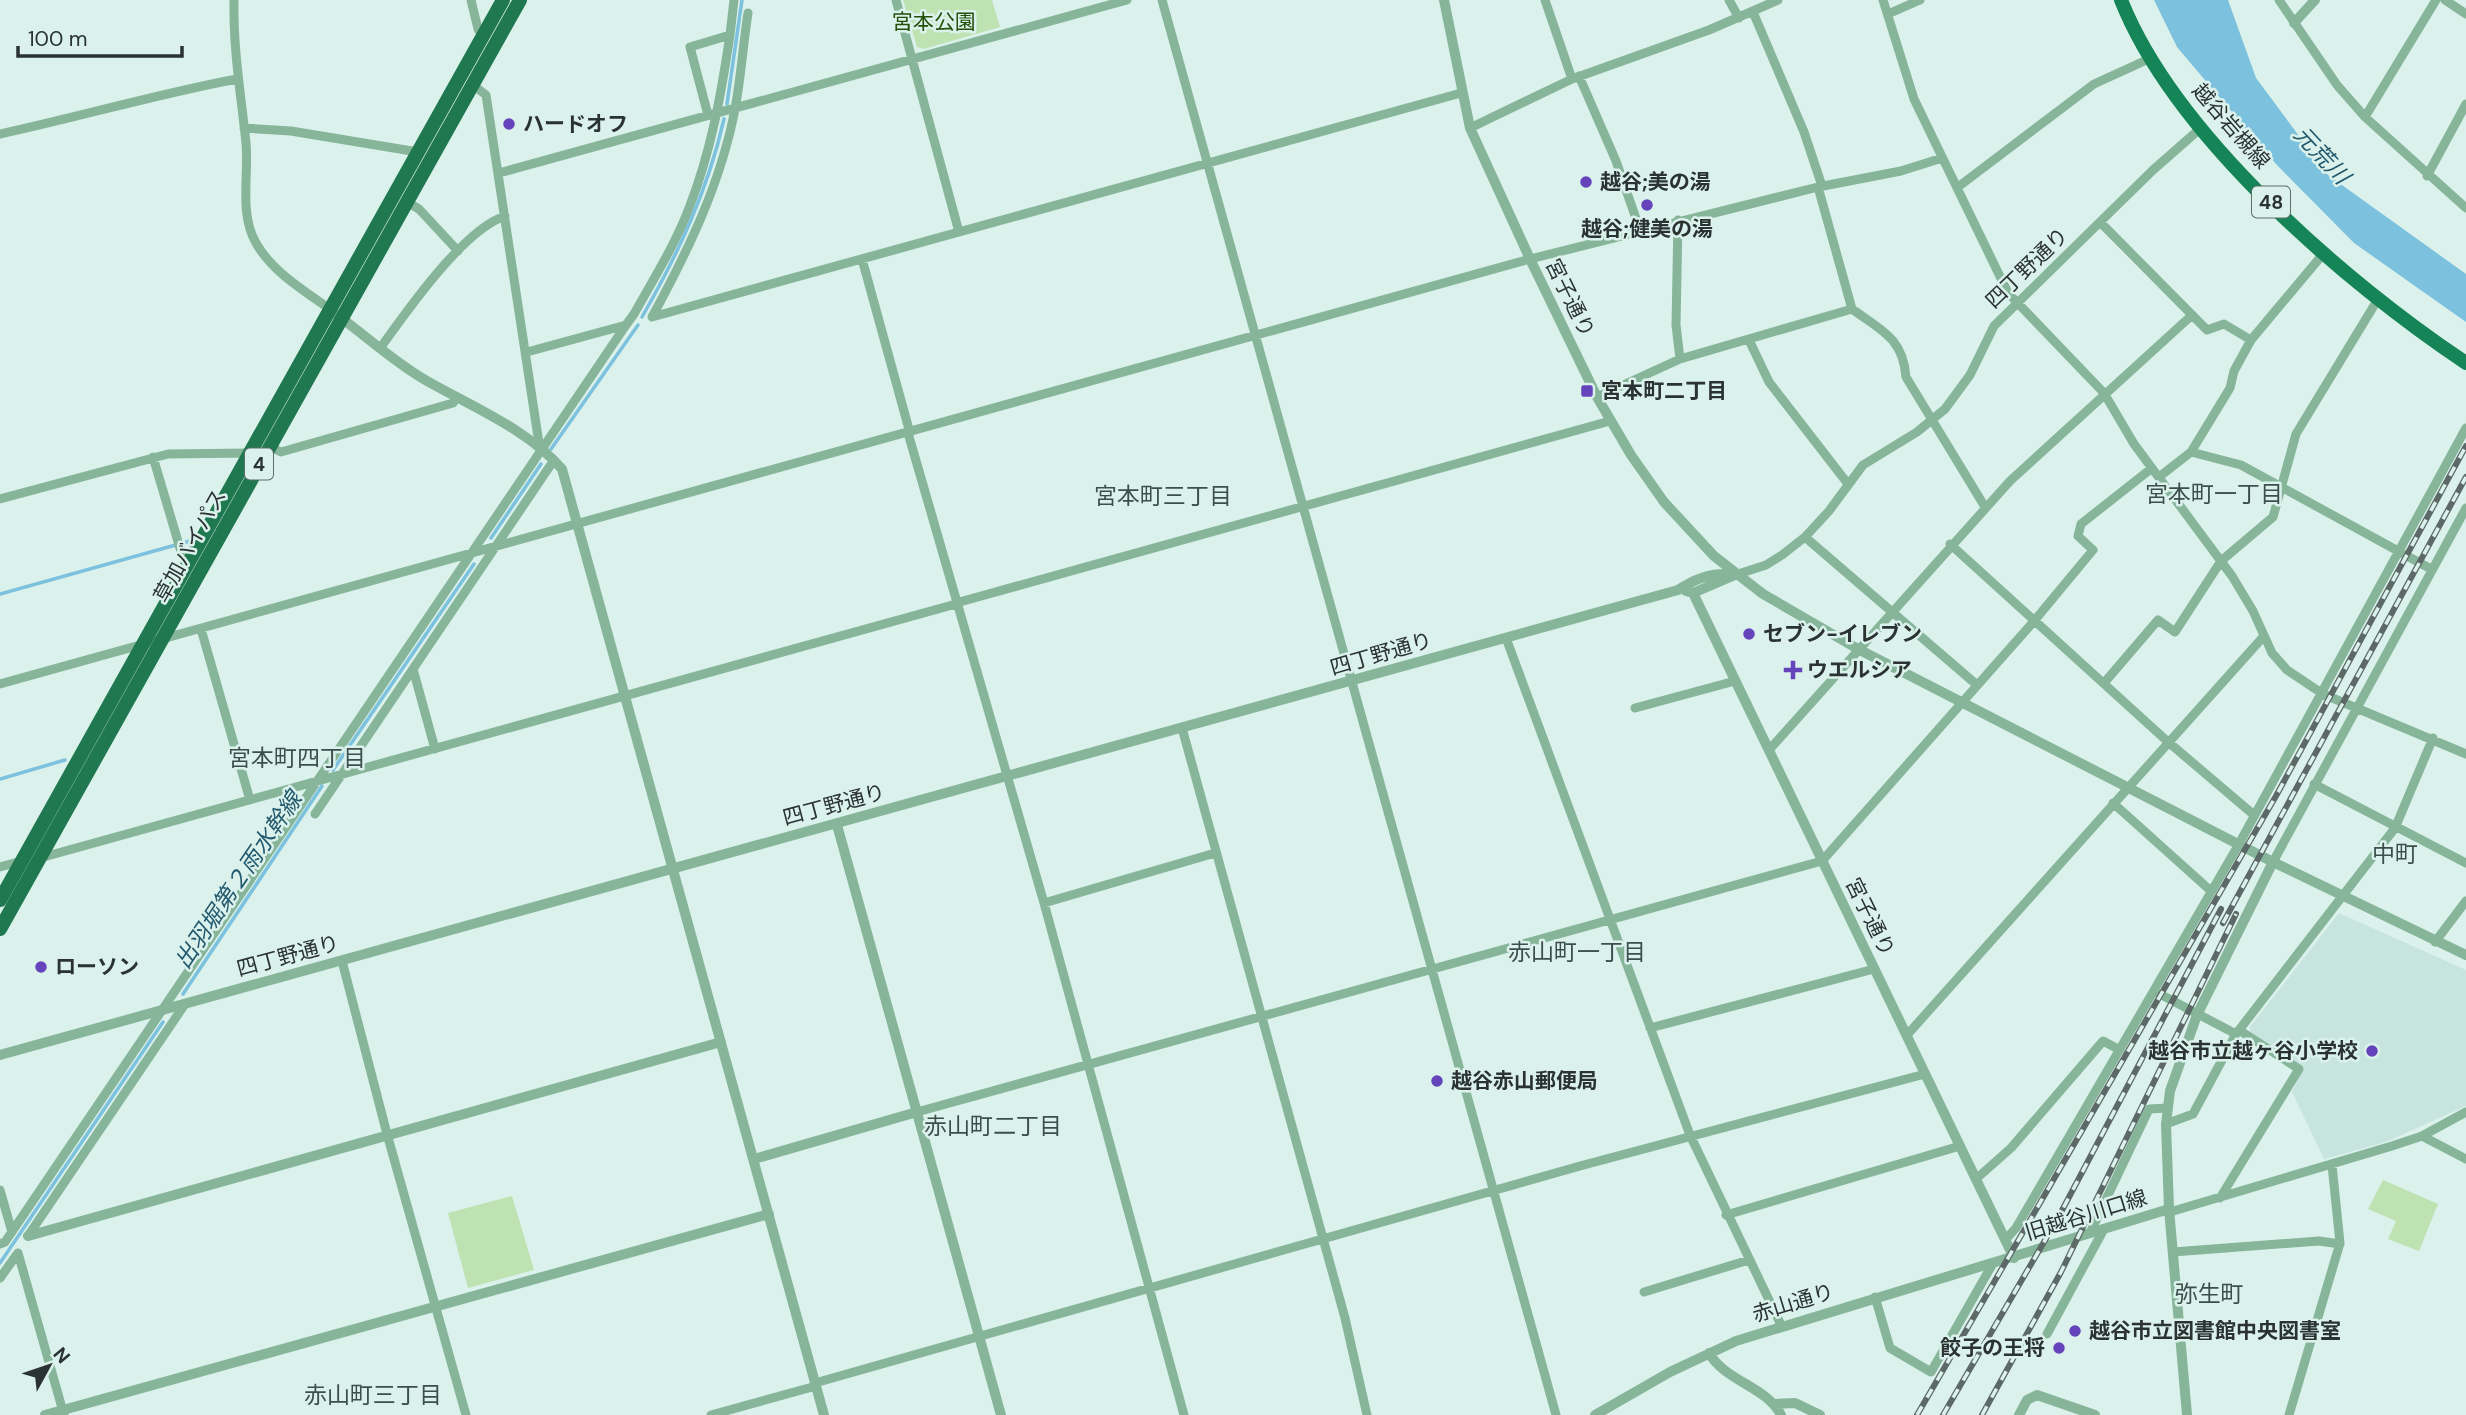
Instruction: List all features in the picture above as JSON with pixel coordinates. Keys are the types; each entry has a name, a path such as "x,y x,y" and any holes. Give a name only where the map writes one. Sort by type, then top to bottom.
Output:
{"highway":[{"name":"草加バイパス","path":"0,929 164,638 268,446 418,152 503,0"},
{"name":"草加バイパス","path":"0,900 250,453 407,202 520,0"}],"main road":[{"name":"越谷岩槻線","path":"2121,0 2151,58 2202,127 2247,178 2323,254 2378,299 2466,363"}],"street":[{"path":"234,0 247,209 253,237 266,259 425,380 492,415 554,460 562,469 824,1415"},
{"path":"471,0 478,29 483,37"},
{"path":"0,1252 2,1243 625,325 688,211 718,112 734,0"},
{"path":"896,0 959,232"},
{"path":"499,173 1127,0"},
{"path":"1162,0 1354,681 1556,1415"},
{"name":"宮子通り","path":"1444,0 1470,128 1597,397 1664,502 1694,536 1735,575 1794,614 1858,649 2273,862 2466,956"},
{"path":"1545,0 1575,78 1616,161 1640,230"},
{"path":"1729,0 1739,18"},
{"path":"1470,128 1575,78 1739,18 1778,0"},
{"path":"1883,0 1914,99 2008,293 2104,393 2152,468 2221,561 2272,653 2287,670 2323,694 2466,754"},
{"path":"1888,13 1920,0"},
{"path":"2279,0 2337,86 2365,117 2427,176 2466,208"},
{"path":"2294,23 2315,0"},
{"path":"2365,117 2436,0"},
{"path":"2445,0 2466,14"},
{"path":"1753,12 1804,132 1852,309 1893,338 1905,357 1906,377 1985,507"},
{"path":"748,13 735,109 705,210 652,317 1461,93"},
{"path":"708,115 690,47 730,35"},
{"path":"1958,187 2094,84 2151,58"},
{"path":"0,134 78,118 170,92 237,79"},
{"path":"473,85 486,95 540,450"},
{"path":"2427,176 2466,104"},
{"name":"四丁野通り","path":"1678,590 1693,593 1766,565 1805,537 1839,499 1863,465 1931,422 1963,386 1994,326 2153,170 2202,127"},
{"path":"244,128 291,131 418,152"},
{"path":"0,684 471,553 578,526 1530,259 1678,220 1902,171 1942,158"},
{"path":"407,202 419,209 458,251"},
{"path":"381,348 430,280 458,251 497,219 505,216"},
{"path":"1678,220 1676,325 1680,359"},
{"path":"2101,223 2207,330 2224,324 2251,340"},
{"path":"2160,477 2191,452 2230,388 2234,372 2251,340 2323,254"},
{"path":"862,259 1005,777 1044,903 1184,1415"},
{"path":"2104,683 2158,620 2175,632 2221,561 2273,517 2296,434 2378,299"},
{"path":"1597,397 1680,359 1852,309"},
{"path":"1769,750 1985,507 2104,393 2191,316"},
{"path":"527,352 625,325"},
{"path":"1749,340 1769,382 1848,484"},
{"path":"268,446 281,452 453,403 457,397"},
{"path":"40,858 1610,421"},
{"path":"2005,1240 2016,1228 2239,844 2465,433"},
{"path":"2191,452 2241,465 2431,569"},
{"path":"0,499 153,457 250,453"},
{"path":"153,457 182,555 190,560"},
{"path":"315,814 554,460"},
{"path":"754,1159 1822,861 2035,620 2092,550 2078,536 2081,524 2152,468"},
{"path":"2187,1415 2169,1211 2166,1124 2175,1072 2197,1015 2273,862 2466,508"},
{"path":"1805,537 1977,684"},
{"path":"1950,544 2167,741 2255,815"},
{"name":"四丁野通り","path":"0,1055 1678,590 1690,582 1719,572 1735,575"},
{"name":"宮子通り","path":"1693,593 2014,1258"},
{"path":"201,629 250,800"},
{"path":"1907,1035 2167,741 2264,636"},
{"path":"1506,638 1690,1135 1726,1215 1782,1325"},
{"path":"413,669 435,749"},
{"path":"1635,708 1735,681"},
{"path":"1182,728 1323,1240 1367,1415"},
{"path":"2166,1124 2193,1114 2238,1032 2395,828 2432,738"},
{"path":"2314,784 2466,863"},
{"path":"2113,803 2211,891"},
{"path":"837,825 1001,1415"},
{"path":"1044,903 1215,853"},
{"path":"0,867 22,861"},
{"path":"2435,942 2466,901"},
{"path":"342,961 387,1134 466,1415"},
{"path":"1650,1028 1874,969"},
{"path":"2154,991 2197,1015 2238,1032 2299,1069 2220,1198"},
{"path":"28,1236 185,1004"},
{"path":"1976,1179 2011,1148 2103,1041 2120,1049"},
{"path":"28,1236 721,1042"},
{"path":"711,1415 979,1335 1494,1190 1690,1135 1925,1074"},
{"path":"2090,1233 2149,1109 2168,1108"},
{"path":"2169,1211 2332,1165 2421,1136 2466,1112"},
{"path":"2421,1136 2466,1159"},
{"path":"1726,1215 1960,1146"},
{"path":"2289,1415 2340,1244 2332,1165"},
{"path":"0,1190 12,1232"},
{"name":"旧越谷川口線","path":"2014,1258 2104,1228 2169,1211"},
{"path":"45,1415 63,1413 769,1214"},
{"path":"2047,1334 2104,1228"},
{"path":"2173,1252 2319,1241 2340,1244"},
{"path":"0,1278 18,1253 63,1413"},
{"name":"赤山通り","path":"1595,1415 1709,1353 1782,1325 2014,1258"},
{"path":"1644,1292 1749,1260"},
{"path":"1875,1297 1890,1348 1931,1372 1992,1265"},
{"path":"2180,1323 2313,1336"},
{"path":"1709,1353 1721,1371 1775,1404 1781,1415"},
{"path":"2019,1415 2027,1400 2037,1395 2095,1415"},
{"path":"1775,1404 1796,1403 1820,1415"},
{"path":"2066,1404 2074,1415"}],"shaded area":[{"name":"越谷市立越ヶ谷小学校","path":"2339,913 2466,970 2466,1106 2386,1142 2324,1159 2292,1092 2304,1067 2250,1034 2250,1027"}],"green space":[{"name":"宮本公園","path":"903,0 992,0 1000,27 924,49 917,47"},
{"path":"2383,1180 2438,1204 2419,1251 2388,1239 2396,1221 2368,1209"},
{"path":"512,1196 534,1270 468,1288 448,1213"}],"water":[{"path":"2154,0 2228,0 2256,78 2328,175 2466,274 2466,322 2354,243 2276,164 2177,47"}],"waterway":[{"name":"出羽堀第２雨水幹線","path":"727,104 742,0"},
{"name":"出羽堀第２雨水幹線","path":"642,317 691,221 710,171 724,119"},
{"name":"出羽堀第２雨水幹線","path":"551,449 638,325"},
{"name":"出羽堀第２雨水幹線","path":"491,538 541,464"},
{"path":"0,594 190,541"},
{"name":"出羽堀第２雨水幹線","path":"333,770 474,564"},
{"path":"0,779 65,760"},
{"name":"出羽堀第２雨水幹線","path":"183,994 322,786"},
{"name":"出羽堀第２雨水幹線","path":"0,1263 163,1022"}],"railway":[{"path":"1917,1415 2276,796 2466,446"},
{"path":"2223,923 2466,477"},
{"path":"1943,1415 2058,1218 2221,909"},
{"path":"1982,1415 2061,1272 2236,914"}],"place":[{"name":"ハードオフ","path":"509,124"},
{"name":"越谷;美の湯","path":"1586,182"},
{"name":"越谷;健美の湯","path":"1647,205"},
{"name":"宮本町二丁目","path":"1587,391"},
{"name":"セブン-イレブン","path":"1749,634"},
{"name":"ウエルシア","path":"1793,670"},
{"name":"ローソン","path":"41,967"},
{"name":"越谷市立越ヶ谷小学校","path":"2372,1051"},
{"name":"越谷赤山郵便局","path":"1437,1081"},
{"name":"越谷市立図書館中央図書室","path":"2075,1331"},
{"name":"餃子の王将","path":"2059,1348"}],"district":[{"name":"宮本町一丁目","path":"2214,494"},
{"name":"宮本町三丁目","path":"1163,496"},
{"name":"宮本町四丁目","path":"297,758"},
{"name":"中町","path":"2395,854"},
{"name":"赤山町一丁目","path":"1577,952"},
{"name":"赤山町二丁目","path":"993,1126"},
{"name":"弥生町","path":"2209,1294"},
{"name":"赤山町三丁目","path":"373,1395"}],"water label":[{"name":"元荒川","path":"2322,155"}]}
